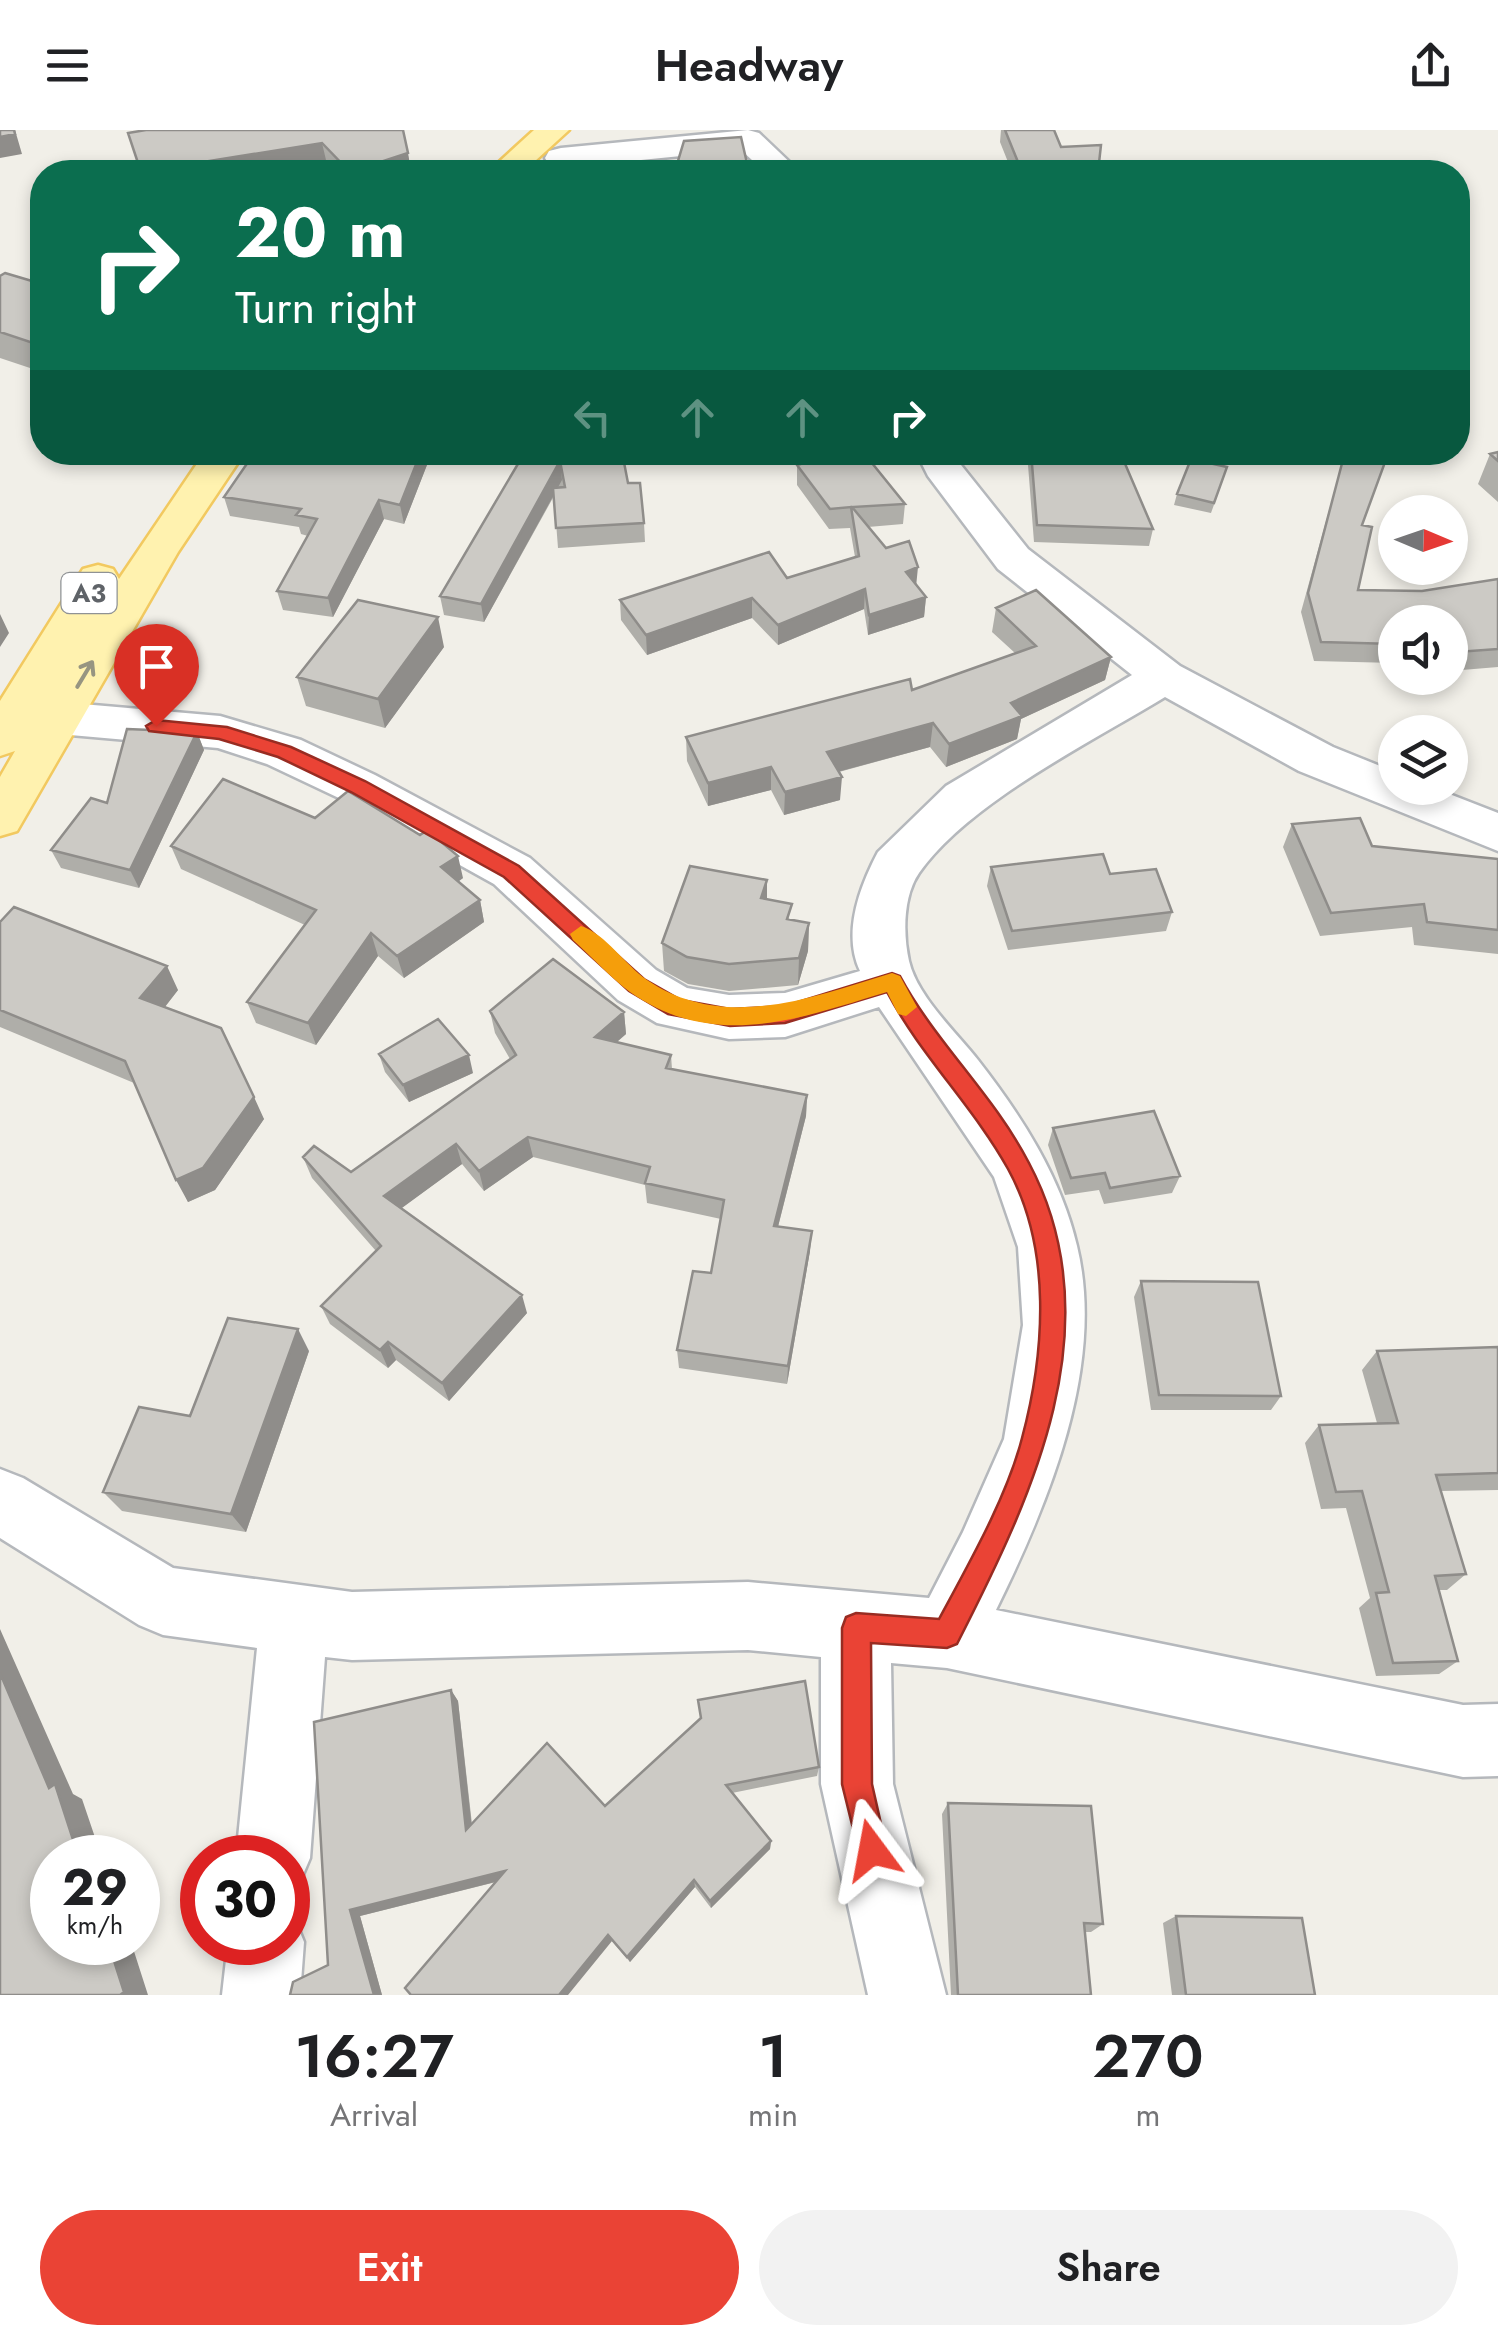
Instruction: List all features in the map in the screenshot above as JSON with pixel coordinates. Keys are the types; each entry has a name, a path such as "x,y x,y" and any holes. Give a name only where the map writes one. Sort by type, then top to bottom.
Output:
{"main road":[{"path":"552,154 592,130"},
{"name":"A3","path":"0,739 116,550 175,465"},
{"name":"A3","path":"0,818 158,550 217,465"}],"street":[{"path":"552,154 750,135 773,160"},
{"path":"942,465 1012,559 1164,678 1316,760 1498,833"},
{"path":"947,1634 987,1556 1036,1440 1054,1325 1048,1247 1020,1168 973,1095 904,1005 892,982 883,964 879,912 896,865 963,798 1164,678"},
{"path":"59,718 220,732 284,752 358,786 512,871 636,985 676,1008 730,1018 785,1014 892,982"},
{"path":"0,1501 163,1600 352,1626 748,1616 947,1634 1463,1742 1498,1740"},
{"path":"275,1835 294,1618"},
{"path":"856,1628 857,1784 907,1995"},
{"path":"262,1995 264,1965"}],"building":[{"path":"0,130 14,130 15,134 0,137"},
{"path":"403,130 408,153 387,160 338,160 322,143 216,160 137,160 128,133"},
{"path":"1005,130 1054,130 1061,147 1101,145 1099,160 1017,160"},
{"path":"741,137 746,160 678,160 684,141"},
{"path":"5,273 30,280 30,342 0,332 0,276"},
{"path":"246,465 416,465 400,505 379,500 328,598 277,591 317,519 296,515 301,509 224,497"},
{"path":"517,465 558,465 481,604 440,596"},
{"path":"561,465 625,465 628,483 640,483 644,523 556,528 553,488 565,487"},
{"path":"797,465 874,465 905,504 852,507 886,548 909,541 918,567 906,572 926,597 869,615 865,589 778,625 752,598 646,635 620,600 769,552 787,578 859,556 851,507 830,509"},
{"path":"1032,465 1126,465 1153,529 1037,525"},
{"path":"1189,465 1227,467 1214,503 1177,494"},
{"path":"1342,465 1384,465 1362,525 1372,527 1358,590 1422,591 1498,579 1498,649 1468,651 1468,605 1378,605 1378,644 1321,642 1308,593"},
{"path":"1036,590 1111,657 1011,703 1022,716 949,744 933,723 827,752 842,777 785,792 771,767 708,783 686,737 910,679 912,690 1036,646 996,608"},
{"path":"358,600 438,617 378,699 297,677"},
{"path":"127,729 197,732 130,870 51,850 91,798 107,803"},
{"path":"223,779 315,818 348,791 420,835 426,831 433,835 458,856 441,867 480,900 397,956 371,933 308,1023 247,1002 316,910 171,846"},
{"path":"1360,818 1372,846 1498,859 1498,930 1427,922 1424,904 1331,913 1292,824"},
{"path":"1103,854 1110,874 1156,869 1172,912 1012,931 991,867"},
{"path":"690,866 767,880 761,898 792,904 787,919 809,923 799,958 729,964 687,957 662,943"},
{"path":"14,907 167,966 140,998 221,1028 254,1097 203,1168 176,1180 125,1061 0,1010 0,922"},
{"path":"553,959 624,1012 595,1037 671,1055 666,1068 807,1095 774,1226 812,1231 788,1366 677,1350 693,1271 711,1273 724,1200 645,1183 650,1167 528,1137 479,1171 456,1144 384,1196 522,1295 442,1383 388,1342 380,1350 321,1306 381,1246 303,1157 314,1146 351,1172 516,1055 490,1011"},
{"path":"438,1019 469,1055 403,1085 379,1054"},
{"path":"1154,1111 1180,1176 1110,1188 1105,1173 1071,1178 1053,1128"},
{"path":"1141,1281 1258,1282 1281,1396 1159,1395"},
{"path":"228,1318 298,1329 231,1514 103,1492 139,1407 190,1416"},
{"path":"1498,1347 1498,1473 1436,1475 1466,1574 1435,1576 1458,1661 1393,1663 1376,1593 1389,1592 1362,1491 1336,1492 1319,1425 1398,1423 1377,1351"},
{"path":"0,1673 49,1788 55,1784 72,1835 30,1835 30,1965 115,1965 124,1992 0,1995"},
{"path":"805,1681 819,1767 726,1785 771,1841 710,1901 694,1880 627,1957 608,1935 559,1995 411,1995 405,1988 505,1871 350,1910 374,1995 290,1995 293,1982 328,1965 314,1722 451,1690 466,1830 547,1743 605,1806 701,1718 698,1700"},
{"path":"948,1803 1091,1806 1103,1924 1084,1923 1091,1995 958,1995"},
{"path":"1176,1916 1302,1918 1315,1995 1186,1995"}],"slow traffic":[{"path":"581,934 636,985 676,1008 730,1018 785,1014 892,982 906,1007"}],"route":[{"path":"156,726 220,732 284,752 358,786 512,871 636,985 676,1008 730,1018 785,1014 892,982 904,1005 973,1095 1020,1168 1048,1247 1054,1325 1036,1440 987,1556 947,1634 856,1628 857,1784 872,1850"}]}
